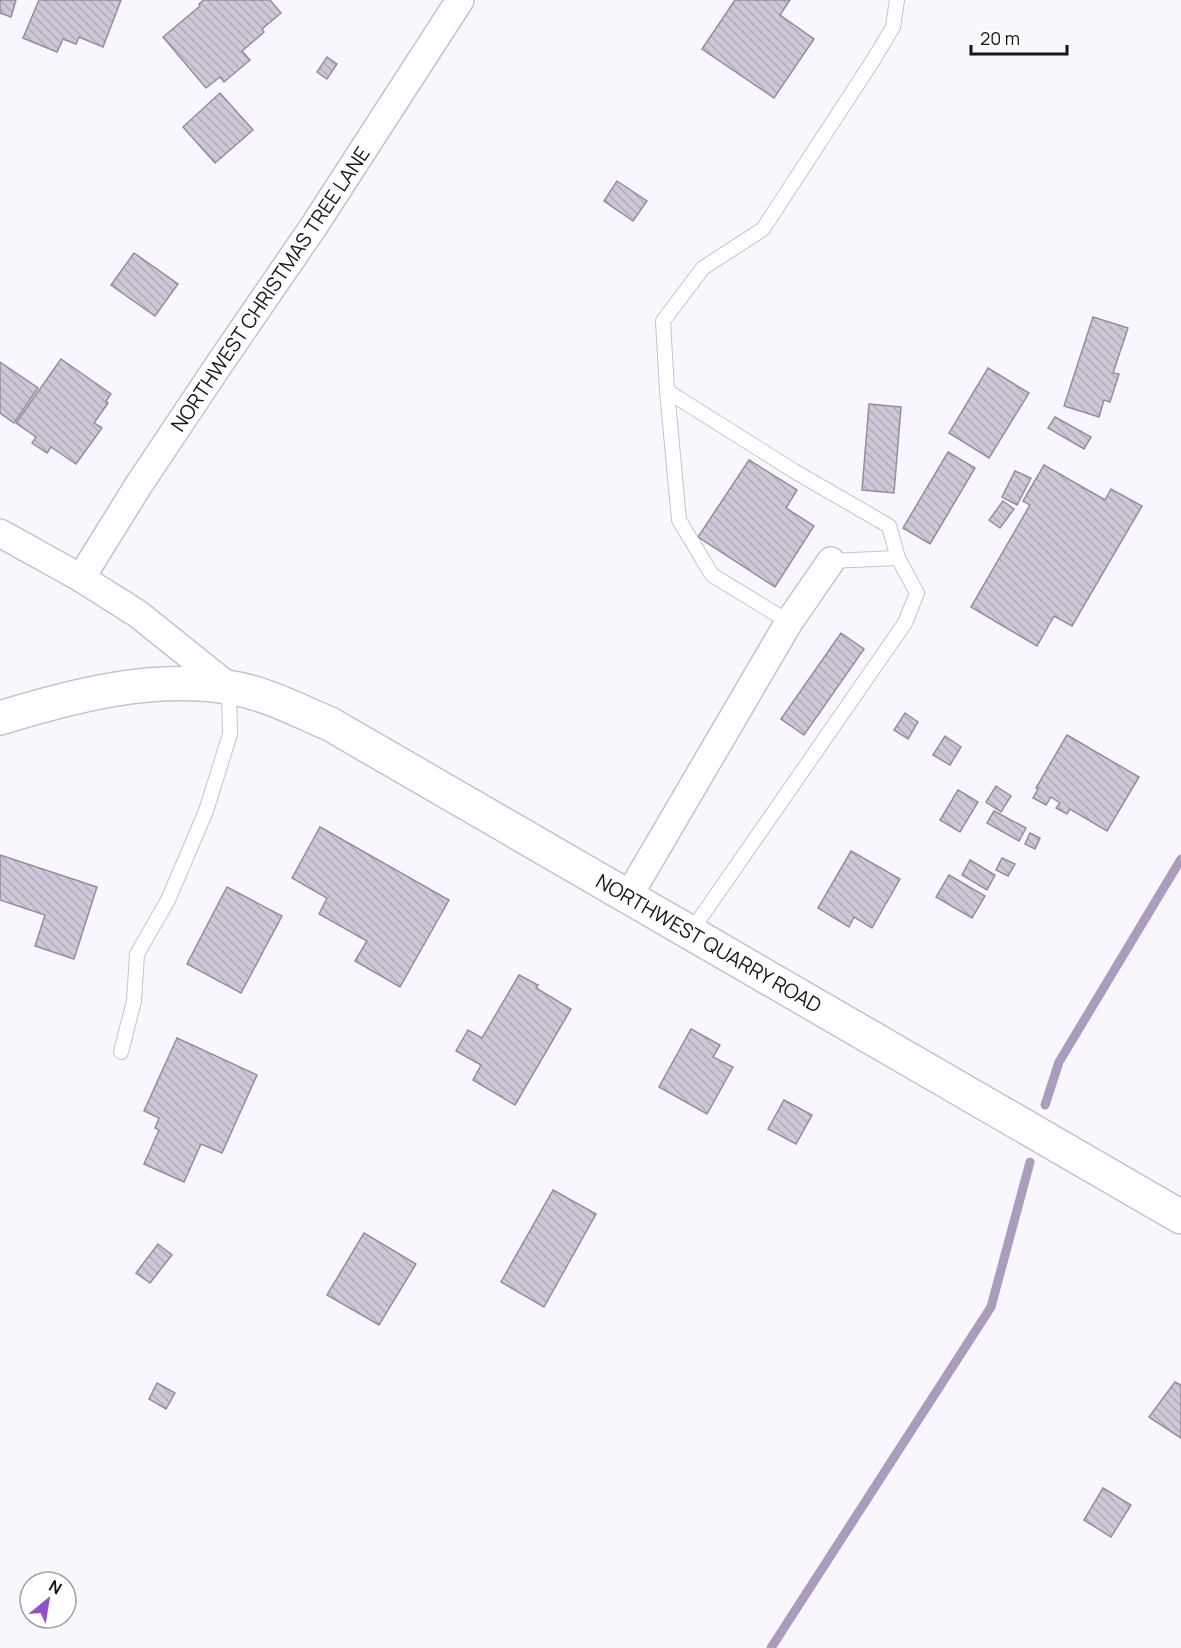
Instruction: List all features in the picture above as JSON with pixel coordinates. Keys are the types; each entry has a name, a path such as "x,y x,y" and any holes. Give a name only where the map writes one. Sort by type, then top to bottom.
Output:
{"street":[{"name":"NORTHWEST CHRISTMAS TREE LANE","path":"81,578 138,486 314,226 460,0"},
{"name":"NORTHWEST QUARRY ROAD","path":"0,533 81,578 138,614 228,687"},
{"path":"628,897 789,622 831,561"},
{"name":"NORTHWEST QUARRY ROAD","path":"0,718 102,692 140,686 194,684 228,687 270,699 330,724 1181,1217"}],"lane":[{"path":"789,622 712,574 679,520 663,321 703,268 763,229 888,36 893,27 897,0"},
{"path":"667,391 794,471 889,526 898,558 916,593 905,623 690,933"},
{"path":"831,561 898,558"},
{"path":"121,1052 135,1001 137,954 172,890 206,811 230,734 228,687"}],"building":[{"path":"0,0 16,0 11,17 0,13"},
{"path":"39,0 121,0 103,47 79,37 76,44 63,39 57,52 23,38"},
{"path":"204,0 270,0 281,13 242,51 250,60 224,82 220,77 206,88 163,37"},
{"path":"735,0 790,0 780,15 814,39 774,98 702,49"},
{"path":"327,57 337,64 327,79 317,72"},
{"path":"220,93 253,130 215,163 183,127"},
{"path":"617,181 647,201 633,221 604,201"},
{"path":"134,253 178,284 155,316 111,285"},
{"path":"1093,317 1128,328 1113,373 1119,374 1110,402 1104,400 1099,417 1064,406"},
{"path":"61,359 111,394 106,401 108,403 94,423 102,428 76,464 51,447 47,453 32,443 36,437 16,423"},
{"path":"0,362 38,388 14,423 0,413"},
{"path":"988,368 1029,393 989,458 949,433"},
{"path":"869,404 901,407 894,493 862,490"},
{"path":"1055,417 1091,437 1084,449 1048,428"},
{"path":"948,452 975,468 930,544 903,528"},
{"path":"749,460 797,490 786,508 814,526 775,587 698,537"},
{"path":"1044,465 1105,500 1111,489 1142,506 1072,626 1054,616 1037,646 971,607 1030,505 1023,501"},
{"path":"1015,471 1031,478 1017,505 1002,497"},
{"path":"1003,501 1014,509 1000,528 989,520"},
{"path":"841,633 864,649 804,735 781,719"},
{"path":"905,713 918,722 908,739 894,730"},
{"path":"1067,735 1139,777 1107,831 1070,809 1067,814 1056,808 1060,803 1051,797 1046,805 1033,798 1038,789 1036,788"},
{"path":"945,736 961,747 950,765 933,755"},
{"path":"996,786 1011,796 1001,812 986,802"},
{"path":"958,790 978,802 960,832 940,820"},
{"path":"994,811 1026,828 1019,841 987,823"},
{"path":"320,827 449,900 400,987 355,961 367,941 319,914 327,898 292,878"},
{"path":"1030,833 1040,838 1035,849 1025,844"},
{"path":"851,851 900,879 872,928 854,917 849,927 818,908"},
{"path":"0,855 97,887 74,959 35,946 45,915 0,900"},
{"path":"1002,858 1015,864 1008,876 996,870"},
{"path":"970,860 995,875 987,890 962,875"},
{"path":"949,875 985,896 972,918 936,897"},
{"path":"227,887 282,916 241,993 187,964"},
{"path":"519,975 538,985 536,988 571,1009 515,1105 473,1080 481,1065 456,1051 468,1030 482,1038"},
{"path":"691,1029 720,1045 713,1057 733,1067 707,1114 659,1087"},
{"path":"177,1038 257,1075 222,1153 201,1144 184,1182 144,1164 159,1130 155,1128 159,1118 144,1111"},
{"path":"784,1100 812,1115 796,1144 768,1129"},
{"path":"553,1190 596,1214 544,1307 501,1282"},
{"path":"364,1233 416,1264 379,1325 327,1295"},
{"path":"158,1244 172,1255 150,1283 136,1273"},
{"path":"1175,1382 1181,1385 1181,1438 1149,1417"},
{"path":"157,1383 175,1393 166,1409 149,1399"},
{"path":"1103,1488 1131,1505 1111,1537 1084,1520"}],"waterway":[{"path":"1045,1105 1059,1062 1181,859"},
{"path":"771,1648 991,1307 1030,1162"}]}
